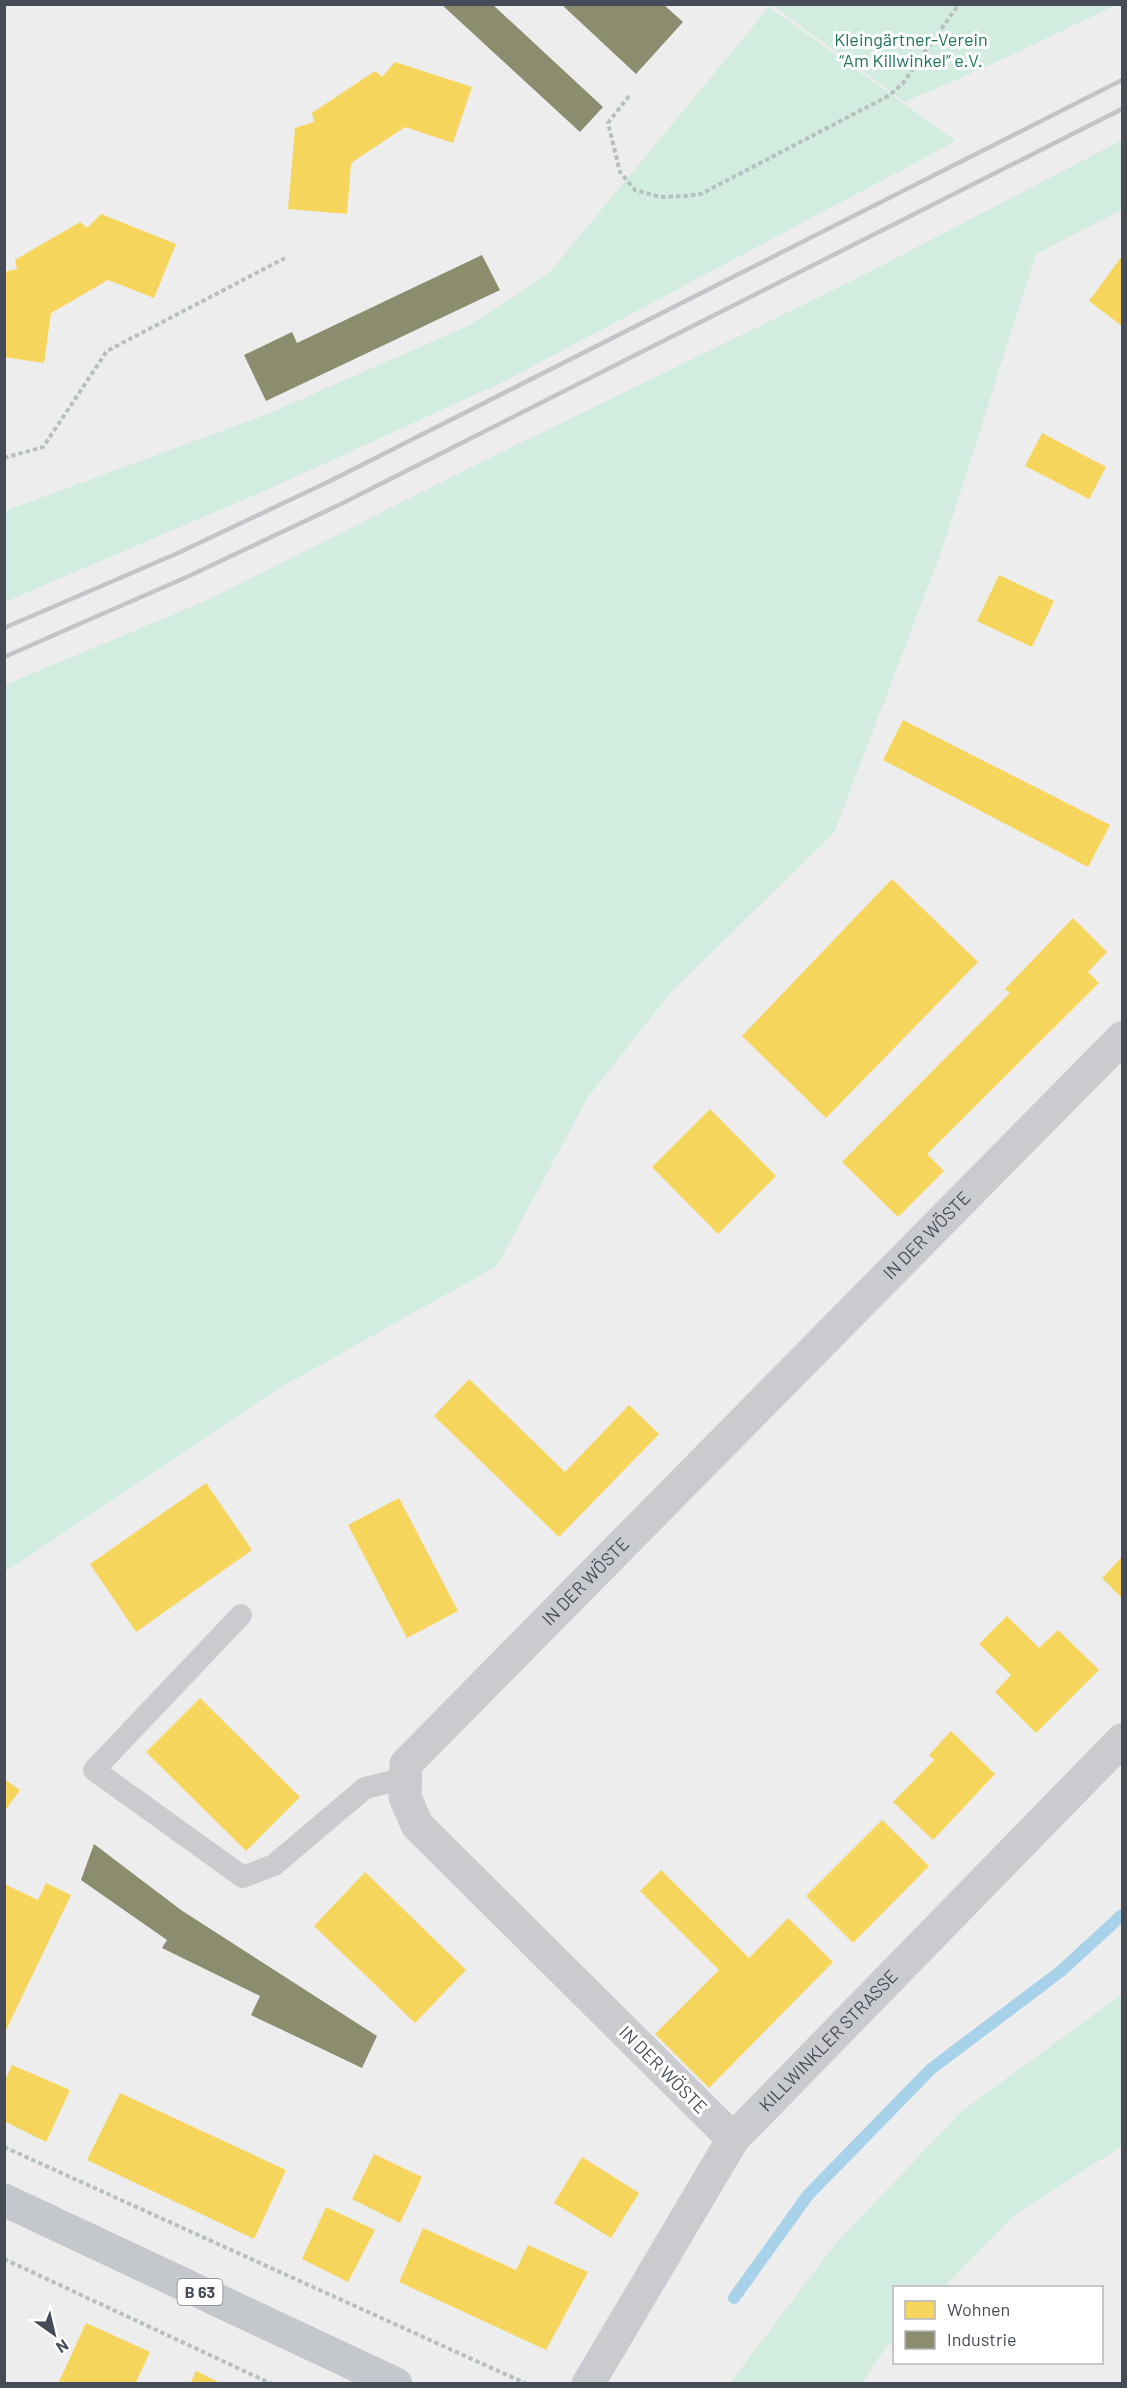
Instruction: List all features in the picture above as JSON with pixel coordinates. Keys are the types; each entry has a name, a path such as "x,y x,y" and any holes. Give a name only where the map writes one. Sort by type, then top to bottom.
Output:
{"main road":[{"name":"B 63","path":"4,2200 396,2384"}],"street":[{"name":"IN DER WÖSTE","path":"733,2139 417,1825 405,1797 406,1764 1122,1038"},
{"name":"KILLWINKLER STRASSE","path":"588,2384 733,2139 1122,1740"}],"lane":[{"path":"241,1615 94,1770 243,1877 274,1865 365,1788 406,1778"}],"path":[{"path":"629,96 608,123 620,172 635,190 660,197 701,194 890,94 903,84 959,4"},
{"path":"4,458 43,447 107,351 285,258"},
{"path":"4,2147 527,2384"},
{"path":"4,2259 272,2384"}],"green space":[{"name":"Kleingärtner-Verein “Am Killwinkel” e.V.","path":"772,5 1116,5 1001,60 905,102"},
{"path":"769,7 956,141 507,380 271,488 5,602 5,511 265,415 470,325 549,273"},
{"path":"1122,140 1122,210 1036,254 943,547 834,833 672,991 588,1097 497,1266 281,1387 5,1572 5,685 203,602 502,452 856,279"},
{"path":"1122,1994 1122,2146 1013,2216 945,2286 893,2286 893,2341 862,2383 730,2383 836,2243 962,2111"}],"building: Wohnen":[{"path":"395,62 472,87 453,143 405,127 351,163 347,214 288,209 295,128 314,122 312,113 375,71 382,77"},
{"path":"101,214 176,244 154,298 108,280 51,313 44,363 4,357 4,272 17,269 15,260 80,222 87,228"},
{"path":"1122,256 1122,326 1089,301"},
{"path":"1042,433 1106,467 1089,499 1025,466"},
{"path":"999,575 1054,601 1032,647 977,621"},
{"path":"903,720 1110,825 1088,867 883,760"},
{"path":"892,879 978,962 826,1118 742,1036"},
{"path":"1073,918 1107,952 1088,972 1099,983 927,1154 944,1171 898,1217 842,1162 1010,993 1005,989"},
{"path":"710,1109 776,1176 718,1234 652,1167"},
{"path":"469,1379 565,1472 629,1405 659,1434 559,1537 434,1416"},
{"path":"206,1483 252,1550 136,1632 90,1564"},
{"path":"399,1498 458,1611 407,1638 348,1525"},
{"path":"1122,1557 1122,1598 1102,1578"},
{"path":"1007,1616 1039,1648 1058,1630 1099,1670 1036,1733 995,1692 1011,1675 979,1644"},
{"path":"200,1698 300,1797 246,1851 146,1752"},
{"path":"951,1731 995,1774 933,1840 893,1802 934,1760 929,1755"},
{"path":"4,1779 20,1790 4,1812"},
{"path":"882,1820 929,1866 853,1943 806,1896"},
{"path":"661,1870 749,1958 788,1918 833,1962 709,2088 655,2034 719,1970 640,1891"},
{"path":"365,1872 466,1970 415,2023 314,1926"},
{"path":"46,1883 71,1895 4,2034 4,1884 38,1900"},
{"path":"12,2065 70,2090 46,2142 4,2121 4,2082"},
{"path":"120,2093 286,2170 254,2239 87,2160"},
{"path":"374,2154 422,2177 400,2223 352,2199"},
{"path":"582,2157 639,2193 611,2238 554,2203"},
{"path":"326,2207 375,2230 348,2282 302,2259"},
{"path":"423,2228 516,2270 528,2245 588,2272 546,2350 399,2282"},
{"path":"86,2323 150,2352 135,2384 58,2384"},
{"path":"196,2371 222,2384 190,2384"}],"building: Industrie":[{"path":"441,4 492,4 603,107 580,132"},
{"path":"561,4 663,4 683,22 636,74"},
{"path":"482,255 500,290 266,401 244,355 292,332 297,343"},
{"path":"94,1844 181,1910 377,2036 362,2068 251,2015 260,1996 162,1948 167,1940 81,1880"}],"waterway":[{"path":"734,2298 808,2195 931,2069 1061,1971 1122,1915"}],"railway":[{"path":"4,628 178,553 330,481 1122,80"},
{"path":"4,657 189,576 341,504 1122,109"}]}
